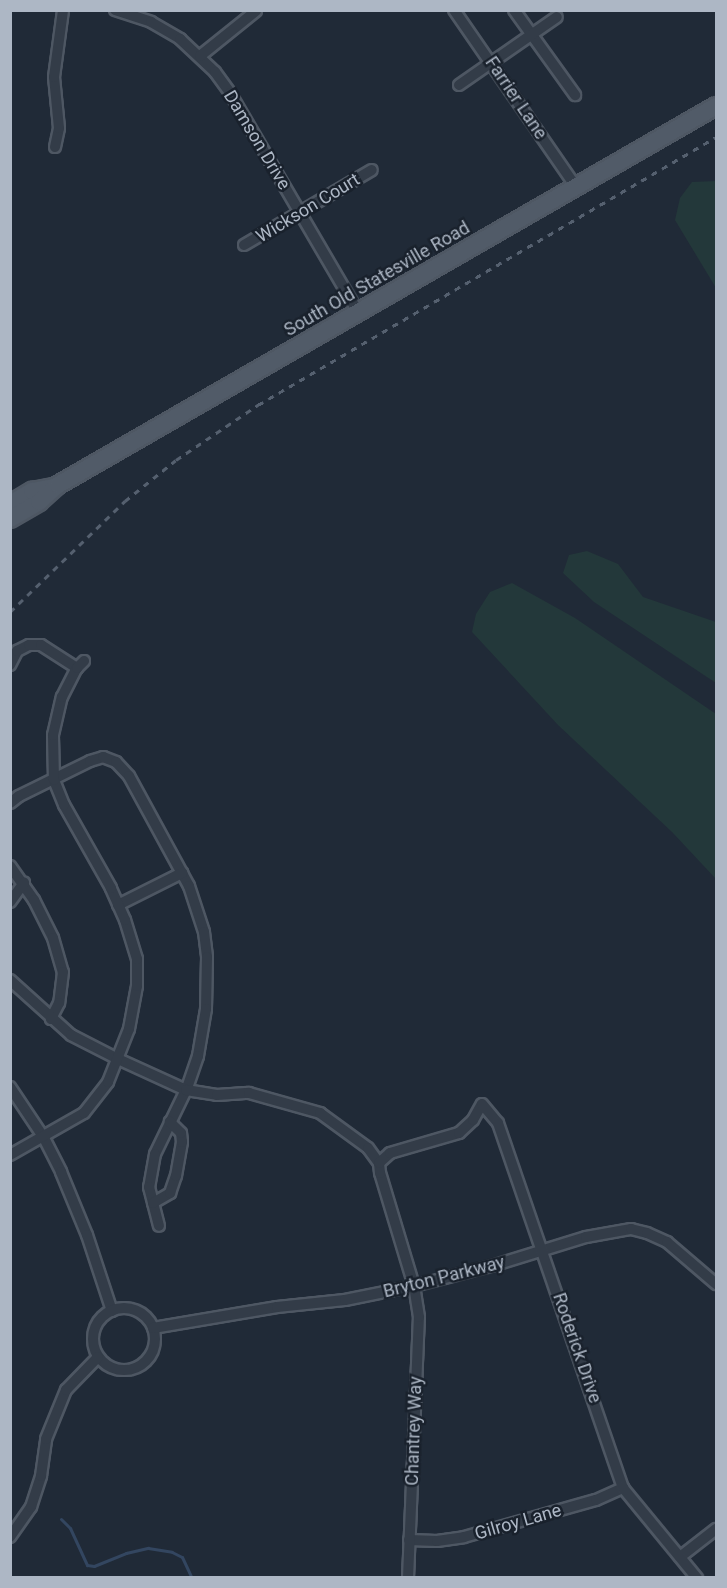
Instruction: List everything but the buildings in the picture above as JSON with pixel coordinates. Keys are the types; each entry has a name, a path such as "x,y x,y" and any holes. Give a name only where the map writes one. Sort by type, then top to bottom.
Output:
{"main road":[{"name":"South Old Statesville Road","path":"10,519 39,502 58,485 717,106"},
{"name":"South Old Statesville Road","path":"10,504 32,491 58,485"}],"street":[{"path":"55,147 59,128 54,77 63,10"},
{"name":"Damson Drive","path":"115,10 163,29 200,56 230,93 358,312"},
{"name":"Farrier Lane","path":"454,10 576,187"},
{"path":"514,10 575,95"},
{"path":"200,56 256,11"},
{"path":"459,85 557,17"},
{"name":"Wickson Court","path":"244,245 372,170"},
{"path":"10,665 17,651 29,645 41,645 80,665 62,697 53,735 54,780 64,805 118,905 137,959 137,986 129,1029 108,1082 84,1113 44,1138 10,1155"},
{"path":"10,803 19,796 90,760 103,757 116,762 129,776 182,873 204,932 207,957 206,1009 198,1056 186,1090 155,1154 149,1187 159,1226"},
{"path":"10,866 24,883 52,938 63,972 59,1003 51,1019"},
{"path":"118,905 182,873"},
{"path":"10,902 24,883"},
{"path":"10,980 71,1035 118,1059 186,1090 217,1095 249,1094 320,1113 368,1148 379,1163"},
{"path":"10,1087 44,1138 87,1235 112,1311"},
{"name":"Roderick Drive","path":"379,1163 390,1153 459,1133 473,1120 482,1104 498,1123 544,1251 623,1488 697,1578"},
{"path":"153,1203 170,1193 176,1176 182,1142 181,1133 170,1122"},
{"name":"Chantrey Way","path":"379,1163 414,1286 419,1317 408,1578"},
{"name":"Bryton Parkway","path":"153,1328 277,1307 345,1300 414,1286 544,1251 586,1237 631,1229 667,1242 717,1284"},
{"path":"125,1308 134,1310 142,1314 153,1328 154,1348 150,1357 134,1369 114,1369 98,1358 94,1348 94,1329 99,1320 112,1311 125,1308"},
{"path":"10,1537 31,1507 41,1476 46,1440 66,1390 98,1358"},
{"name":"Gilroy Lane","path":"410,1540 437,1541 464,1537 596,1500 623,1488"},
{"path":"680,1557 717,1529"}],"green space":[{"path":"716,181 716,288 675,220 680,198 692,182"},
{"path":"587,551 618,564 643,597 716,622 716,683 594,602 563,573 569,555"},
{"path":"512,583 575,618 716,714 716,879 672,832 558,725 472,632 476,614 490,592"}],"waterway":[{"path":"61,1519 70,1528 87,1565 94,1566 126,1553 148,1548 172,1552 182,1557 192,1578"}],"railway":[{"path":"10,612 125,501 176,460 258,405 716,137"}]}
